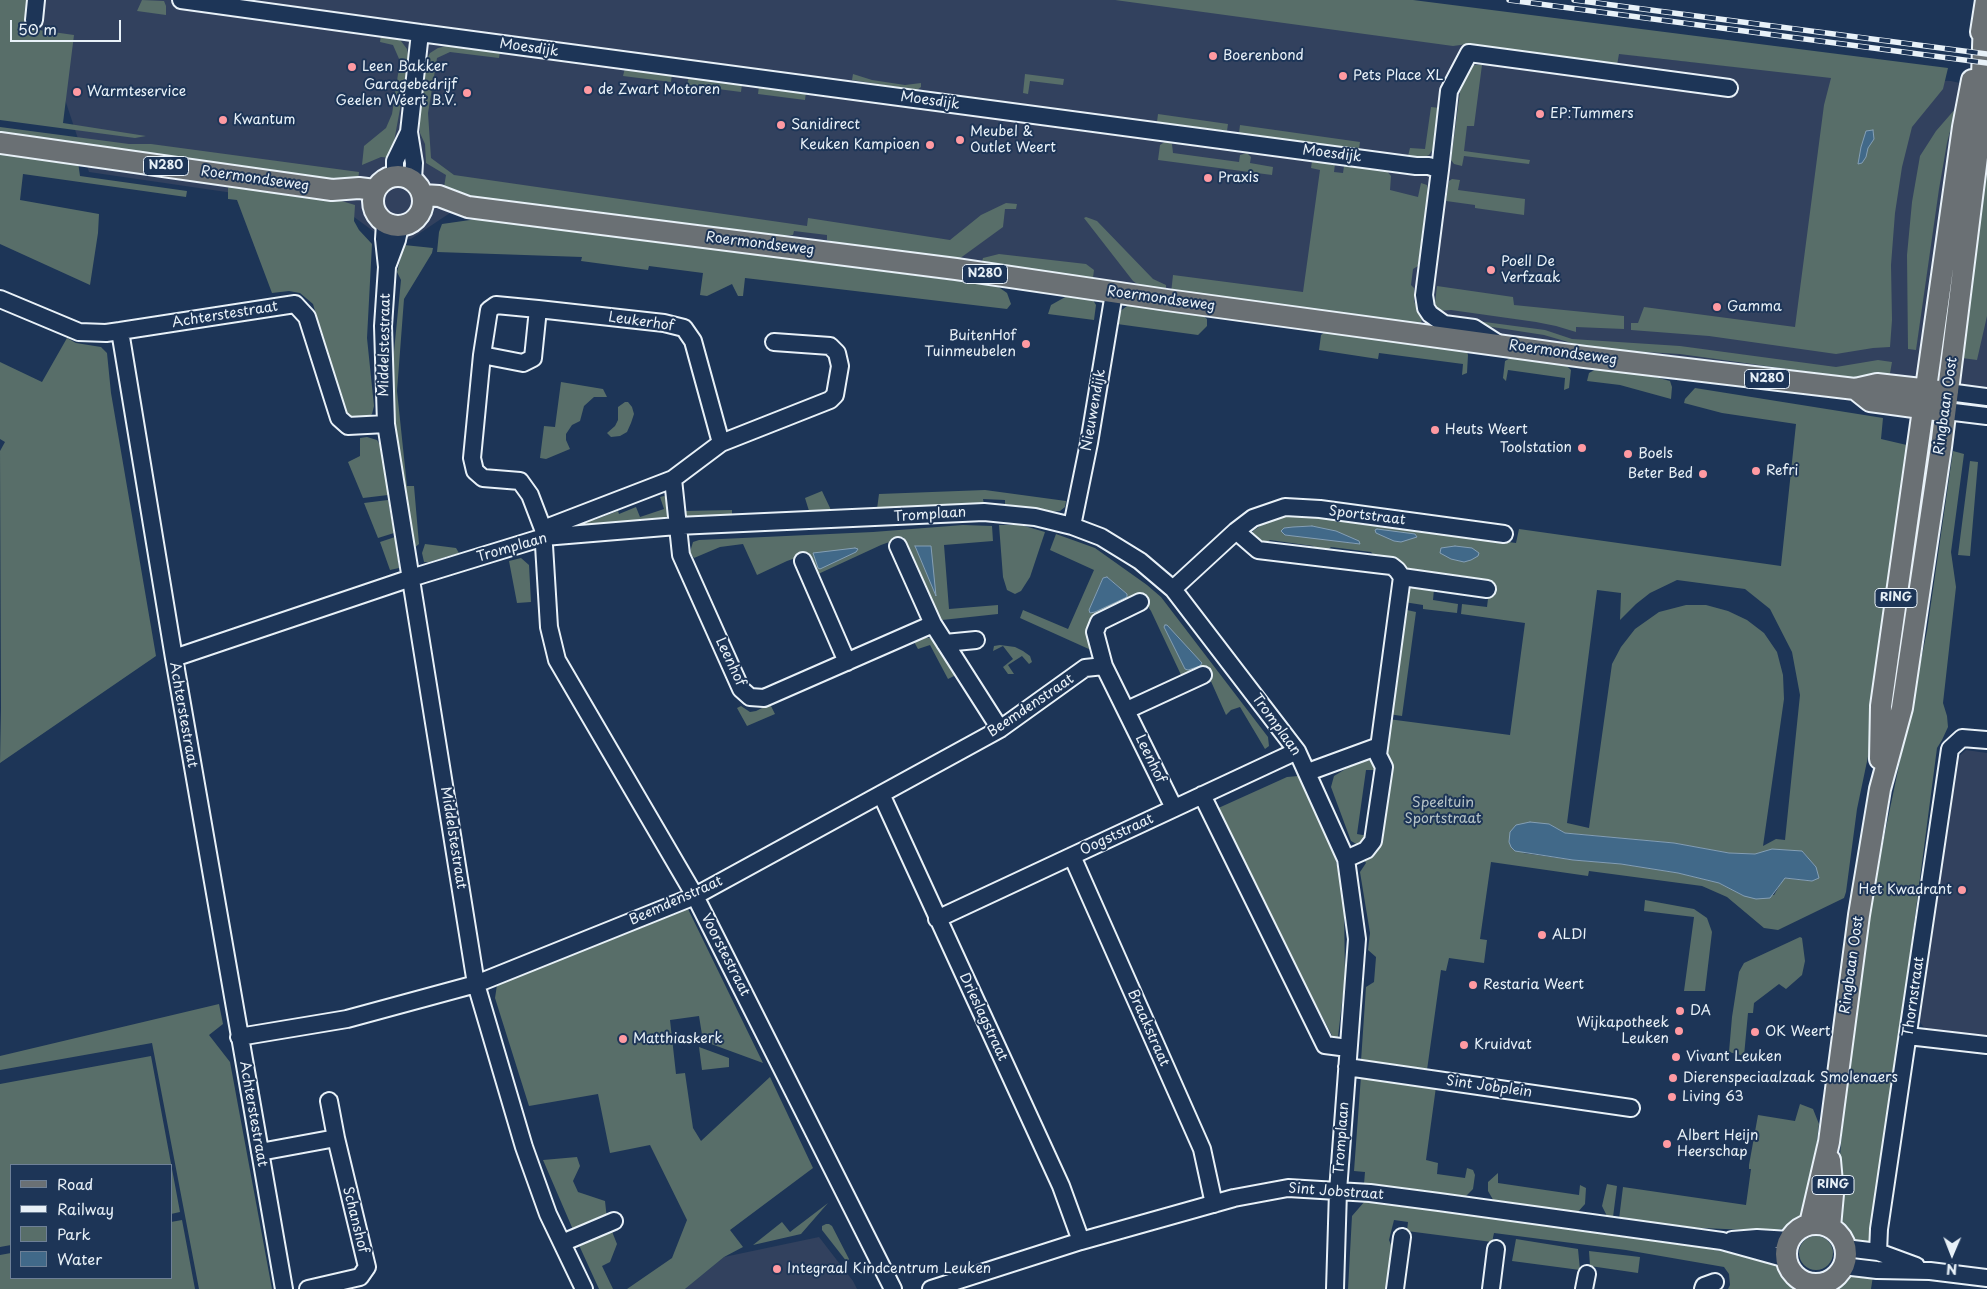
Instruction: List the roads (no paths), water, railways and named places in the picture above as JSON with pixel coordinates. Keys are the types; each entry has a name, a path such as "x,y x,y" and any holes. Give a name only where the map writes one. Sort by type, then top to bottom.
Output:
{"main road":[{"name":"Ringbaan Oost","path":"1880,789 1881,706 1963,127 1985,9"},
{"name":"Ringbaan Oost","path":"1810,1224 1829,1142 1859,915 1880,789 1902,708 1947,402 1980,133 1985,9"},
{"name":"Roermondseweg","path":"0,143 332,190 359,188 374,198"},
{"path":"385,179 413,191 414,221 393,224 376,214 374,198 385,179"},
{"name":"Roermondseweg","path":"413,191 439,196 468,207 956,269 1114,293 1501,345 1855,389 1870,401 1925,399 1947,402"},
{"name":"Ringbaan Oost","path":"1829,1142 1833,1194 1830,1227"},
{"path":"1810,1224 1830,1227 1842,1240 1844,1257 1838,1274 1822,1286 1816,1283 1802,1284 1790,1268 1788,1249 1802,1227 1810,1224"}],"street":[{"path":"34,20 36,0"},
{"name":"Moesdijk","path":"181,0 1416,166 1429,166 1440,170"},
{"path":"413,191 414,163 409,132 420,33"},
{"path":"1501,345 1474,328 1444,324 1430,314 1426,308 1424,295 1450,91 1469,53 1729,88"},
{"name":"Middelstestraat","path":"393,224 384,238 387,266 383,326 383,376 386,424 476,984 524,1147 548,1214 584,1289"},
{"name":"Nieuwendijk","path":"1072,526 1089,443 1114,293"},
{"path":"0,299 79,332 106,333 120,331"},
{"name":"Achterstestraat","path":"284,1289 174,658 120,331 295,304 307,317 339,418 348,426 386,424"},
{"name":"Leukerhof","path":"543,533 530,495 520,481 482,478 475,471 472,458 482,354 489,310 496,305 664,323 684,328 693,341 721,443"},
{"path":"482,354 523,363 533,358 538,308"},
{"path":"543,533 674,479 721,443 830,400 835,395 840,366 837,353 830,346 774,342"},
{"name":"Roermondseweg","path":"1947,402 1987,397"},
{"name":"Roermondseweg","path":"1947,402 1987,416"},
{"path":"674,479 677,526"},
{"name":"Sportstraat","path":"1173,589 1253,518 1285,507 1320,509 1504,534"},
{"name":"Tromplaan","path":"174,658 543,533 984,512 1035,517 1072,526 1101,537 1140,562 1173,589 1297,751 1346,859 1357,939 1338,1191 1335,1289"},
{"name":"Leenhof","path":"677,526 681,555 741,689 750,697 764,698 933,624"},
{"path":"1236,532 1258,550 1392,566 1398,570 1402,577 1378,755 1384,767 1373,841 1366,850 1346,859"},
{"name":"Voorstestraat","path":"543,533 549,627 557,660 695,896 893,1289"},
{"path":"898,546 933,624 1000,729"},
{"path":"803,561 848,662"},
{"path":"1402,577 1488,588"},
{"name":"Leenhof","path":"1140,602 1099,622 1095,632 1104,666 1174,808"},
{"path":"945,643 976,640"},
{"name":"Beemdenstraat","path":"239,1037 347,1019 476,984 695,896 1000,729 1085,668 1104,666"},
{"path":"1126,710 1203,675"},
{"name":"Thornstraat","path":"1878,1252 1879,1229 1950,749 1962,738 1987,740"},
{"path":"1308,772 1380,746"},
{"name":"Oogststraat","path":"937,919 1297,751"},
{"name":"Drieslagstraat","path":"881,794 1061,1186 1081,1241"},
{"path":"1202,795 1325,1045 1348,1048"},
{"name":"Braakstraat","path":"1072,856 1202,1149 1214,1204"},
{"path":"1908,1036 1987,1045"},
{"name":"Sint Jobplein","path":"1347,1067 1631,1108"},
{"name":"Schanshof","path":"308,1289 360,1277 367,1267 329,1102"},
{"path":"260,1152 336,1138"},
{"name":"Sint Jobstraat","path":"931,1289 1081,1241 1214,1204 1288,1188 1338,1191 1476,1206 1722,1241 1757,1238 1788,1249"},
{"path":"562,1243 614,1221"},
{"path":"1395,1289 1402,1236"},
{"path":"1491,1289 1496,1249"},
{"path":"1844,1257 1878,1252 1930,1271"},
{"path":"1844,1257 1877,1270 1930,1271 1987,1278"}],"water":[{"path":"1873,130 1874,139 1868,148 1866,157 1862,163 1858,164 1866,131"},
{"path":"1312,526 1336,531 1359,541 1360,544 1285,535 1281,531 1284,528"},
{"path":"1375,530 1415,534 1417,537 1401,542 1394,541 1376,533"},
{"path":"915,546 931,546 936,596"},
{"path":"1455,546 1472,548 1479,553 1478,556 1464,562 1451,559 1440,553 1441,548"},
{"path":"858,549 856,552 820,569 813,553"},
{"path":"1107,577 1127,594 1127,597 1090,613 1089,610 1103,578"},
{"path":"1165,625 1202,663 1200,666 1188,670 1185,669 1164,627"},
{"path":"1530,822 1549,824 1565,833 1674,843 1729,853 1755,854 1772,849 1802,851 1816,867 1819,878 1812,881 1785,878 1770,898 1756,899 1744,896 1719,883 1678,873 1515,851 1509,842 1510,832 1516,825"}],"railway":[{"path":"1509,0 1987,63"},
{"path":"1574,0 1987,54"}],"place":[{"name":"Boerenbond","path":"1213,56"},
{"name":"Leen Bakker","path":"352,67"},
{"name":"Pets Place XL","path":"1343,76"},
{"name":"de Zwart Motoren","path":"588,90"},
{"name":"Warmteservice","path":"77,92"},
{"name":"Garagebedrijf Geelen Weert B.V.","path":"467,93"},
{"name":"EP:Tummers","path":"1540,114"},
{"name":"Kwantum","path":"223,120"},
{"name":"Sanidirect","path":"781,125"},
{"name":"Meubel & Outlet Weert","path":"960,140"},
{"name":"Keuken Kampioen","path":"930,145"},
{"name":"Praxis","path":"1208,178"},
{"name":"Poell De Verfzaak","path":"1491,270"},
{"name":"Gamma","path":"1717,307"},
{"name":"BuitenHof Tuinmeubelen","path":"1026,344"},
{"name":"Heuts Weert","path":"1435,430"},
{"name":"Toolstation","path":"1582,448"},
{"name":"Boels","path":"1628,454"},
{"name":"Refri","path":"1756,471"},
{"name":"Beter Bed","path":"1703,474"},
{"name":"Het Kwadrant","path":"1962,890"},
{"name":"ALDI","path":"1542,935"},
{"name":"Restaria Weert","path":"1473,985"},
{"name":"DA","path":"1680,1011"},
{"name":"Wijkapotheek Leuken","path":"1679,1031"},
{"name":"OK Weert","path":"1755,1032"},
{"name":"Matthiaskerk","path":"623,1039"},
{"name":"Kruidvat","path":"1464,1045"},
{"name":"Vivant Leuken","path":"1676,1057"},
{"name":"Dierenspeciaalzaak Smolenaers","path":"1673,1078"},
{"name":"Living 63","path":"1672,1097"},
{"name":"Albert Heijn Heerschap","path":"1667,1144"},
{"name":"Integraal Kindcentrum Leuken","path":"777,1269"}],"park label":[{"name":"Speeltuin Sportstraat","path":"1443,812"}]}
